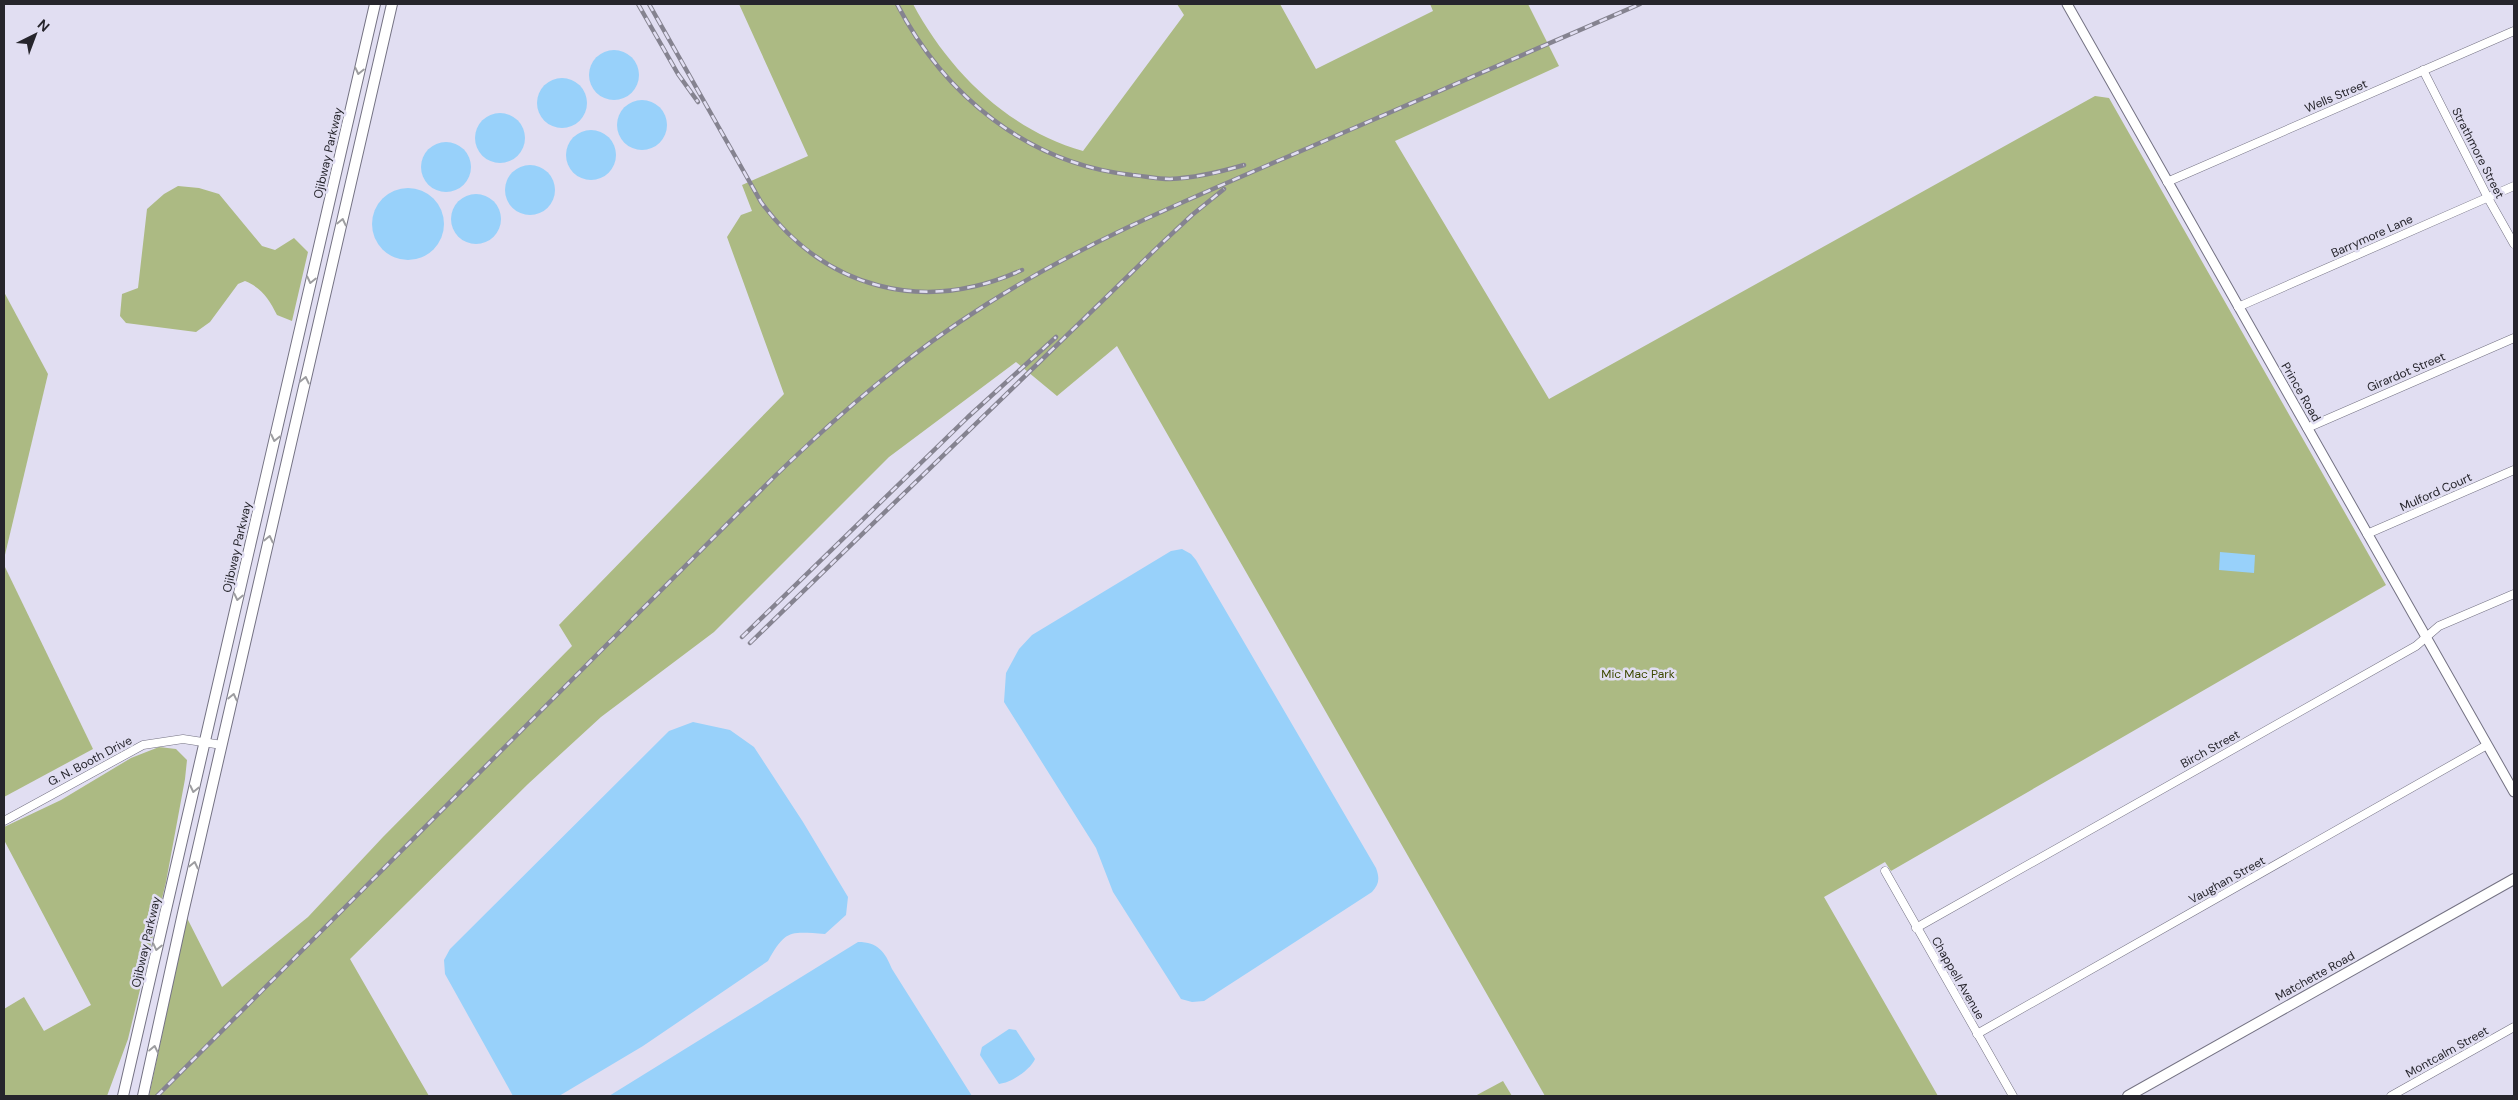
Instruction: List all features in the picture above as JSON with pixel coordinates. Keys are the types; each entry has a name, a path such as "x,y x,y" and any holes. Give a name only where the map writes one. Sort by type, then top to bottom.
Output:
{"main road":[{"name":"Ojibway Parkway","path":"123,1096 375,4"},
{"path":"143,1096 392,4"},
{"name":"Matchette Road","path":"2128,1096 2514,878"}],"street":[{"name":"Prince Road","path":"2067,4 2514,792"},
{"name":"Wells Street","path":"2167,182 2514,30"},
{"name":"Strathmore Street","path":"2423,70 2488,198 2514,244"},
{"name":"Barrymore Lane","path":"2238,307 2514,186"},
{"name":"Girardot Street","path":"2307,428 2514,338"},
{"name":"Mulford Court","path":"2367,534 2514,470"},
{"name":"Birch Street","path":"1916,928 2416,646 2439,626 2514,594"},
{"name":"G. N. Booth Drive","path":"4,821 143,745 170,740 205,741 222,745"},
{"name":"Vaughan Street","path":"1977,1034 2487,745"},
{"name":"Chappell Avenue","path":"1885,870 1916,928 2013,1096"},
{"name":"Montcalm Street","path":"2391,1096 2514,1027"}],"green space":[{"name":"Mic Mac Park","path":"739,4 913,4 944,52 983,94 1029,128 1055,141 1083,151 1184,15 1177,4 1280,4 1316,69 1433,11 1430,4 1528,4 1559,66 1395,141 1549,399 2095,96 2109,98 2386,585 1891,871 1885,862 1824,897 1938,1096 1545,1096 1117,346 1057,396 1016,362 889,457 714,632 601,717 528,784 350,959 429,1096 149,1096 187,918 222,987 308,917 383,837 572,646 559,625 784,394 727,237 741,215 752,211 742,185 808,156"},
{"path":"178,186 199,188 219,194 262,246 275,250 294,238 308,252 292,321 277,315 264,295 256,287 245,281 238,284 210,322 196,332 126,323 120,316 122,294 138,288 147,209 164,194"},
{"path":"4,292 48,374 4,559"},
{"path":"4,565 93,749 4,797"},
{"path":"159,747 176,749 187,760 185,779 166,882 128,1039 107,1096 4,1096 4,1009 24,997 44,1031 91,1005 4,840 4,827 61,800 131,758"},
{"path":"1503,1081 1512,1096 1475,1096"}],"water":[{"path":"609,50 619,50 632,57 639,70 639,80 632,93 619,100 609,100 600,96 593,89 589,80 589,70 593,61 600,54"},
{"path":"557,78 567,78 580,85 587,98 587,108 580,121 567,128 557,128 548,124 541,117 537,108 537,98 541,89 548,82"},
{"path":"637,100 647,100 660,107 667,120 667,130 660,143 647,150 637,150 628,146 621,139 617,130 617,120 621,111 628,104"},
{"path":"495,113 505,113 518,120 525,133 525,143 518,156 505,163 495,163 486,159 479,152 475,143 475,133 479,124 486,117"},
{"path":"586,130 596,130 609,137 616,150 616,160 609,173 596,180 586,180 577,176 570,169 566,160 566,150 570,141 577,134"},
{"path":"441,142 451,142 464,149 471,162 471,172 464,185 451,192 441,192 432,188 425,181 421,172 421,162 425,153 432,146"},
{"path":"525,165 535,165 548,172 555,185 555,195 548,208 535,215 525,215 516,211 509,204 505,195 505,185 509,176 516,169"},
{"path":"408,188 428,194 438,204 444,224 438,244 428,254 408,260 388,254 378,244 372,224 378,204 388,194"},
{"path":"471,194 481,194 494,201 501,214 501,224 494,237 481,244 471,244 462,240 455,233 451,224 451,214 455,205 462,198"},
{"path":"1182,549 1191,554 1196,560 1376,868 1378,875 1377,884 1372,892 1204,1001 1192,1002 1181,999 1113,892 1096,848 1004,702 1006,673 1019,649 1032,635 1171,551"},
{"path":"2220,552 2255,555 2254,573 2219,570"},
{"path":"693,722 730,730 754,747 803,822 848,897 846,915 825,934 796,933 785,938 768,961 643,1046 559,1096 513,1096 445,974 444,960 450,949 669,731"},
{"path":"858,942 865,942 876,946 887,958 892,969 972,1096 609,1096"},
{"path":"1009,1029 1016,1030 1035,1059 1020,1075 999,1084 980,1055 982,1047"}],"railway":[{"path":"638,4 678,74 698,102"},
{"path":"649,4 761,202 787,232 815,256 846,274 878,286 913,291 948,291 985,284 1022,270"},
{"path":"897,4 916,37 939,68 965,95 993,120 1024,140 1058,156 1094,168 1165,179 1199,176 1244,165"},
{"path":"157,1096 774,477 850,407 930,343 987,304 1025,281 1141,221 1640,4"},
{"path":"750,643 1162,243 1224,189"},
{"path":"742,637 968,417 1056,337"}]}
